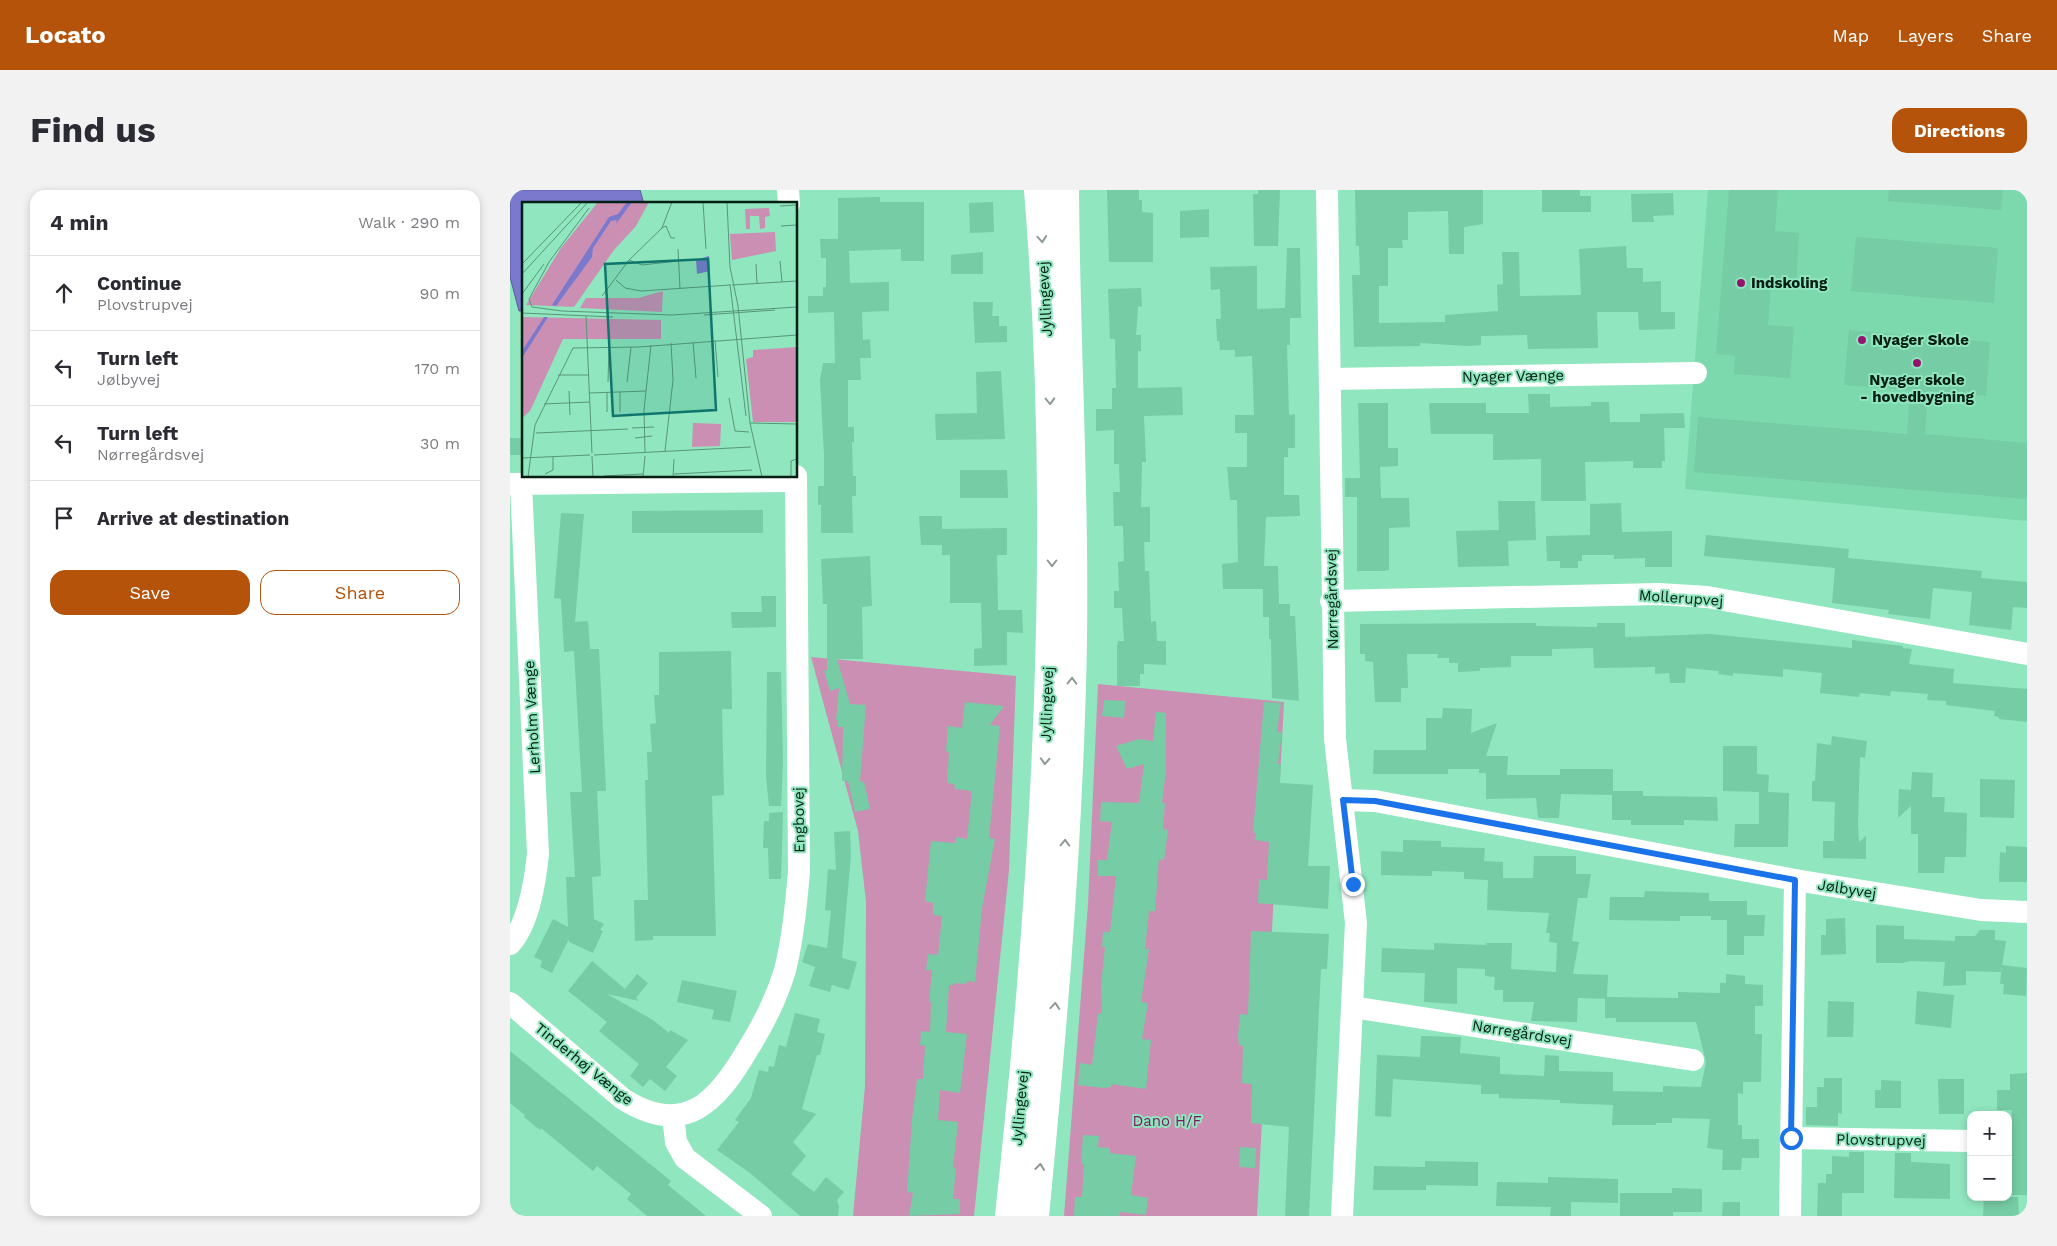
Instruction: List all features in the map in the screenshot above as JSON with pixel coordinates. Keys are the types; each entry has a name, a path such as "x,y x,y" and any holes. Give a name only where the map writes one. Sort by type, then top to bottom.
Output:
{"street":[{"name":"Jyllingevej","path":"1009,1216 1037,905 1052,581 1051,436 1046,302 1038,190"},
{"name":"Jyllingevej","path":"1035,1216 1056,994 1065,858 1072,685 1074,552 1065,190"},
{"name":"Nørregårdsvej","path":"1327,190 1331,600 1335,739 1356,923 1342,1216"},
{"name":"Nyager Vænge","path":"1330,379 1696,373"},
{"path":"516,484 796,479"},
{"name":"Engbovej","path":"673,1116 706,1105 729,1081 760,1029 784,971 795,918 800,872 796,479"},
{"name":"Lerholm Vænge","path":"510,944 525,915 534,885 538,854 516,484"},
{"name":"Mollerupvej","path":"1331,600 1659,594 1707,597 2027,654"},
{"name":"Jølbyvej","path":"1343,800 1375,801 1795,880 1981,910 2027,912"},
{"path":"1790,1216 1795,880"},
{"name":"Tinderhøj Vænge","path":"510,1003 623,1099 639,1109 655,1115 673,1116"},
{"name":"Nørregårdsvej","path":"1352,1007 1693,1060"},
{"path":"673,1116 676,1142 685,1158 761,1216"},
{"name":"Plovstrupvej","path":"1791,1138 1967,1141"}],"shaded area":[{"path":"510,190 640,190 643,202 522,202 522,311 519,311 510,277"},
{"name":"Nyager Skole","path":"1708,190 2027,190 2027,521 1685,489"}],"green space":[{"path":"811,657 1016,676 1009,870 974,1216 853,1216 865,1086 866,902 858,831"},
{"name":"Dano H/F","path":"1098,684 1284,702 1257,1216 1064,1216 1088,904"}],"building":[{"path":"1107,190 1139,190 1139,200 1142,200 1142,212 1153,213 1153,262 1109,262"},
{"path":"1258,190 1280,190 1278,246 1254,246 1253,194 1258,194"},
{"path":"1355,190 1483,190 1483,224 1464,227 1464,254 1449,254 1448,211 1408,212 1408,240 1402,240 1403,248 1388,248 1388,286 1379,286 1379,323 1445,322 1445,315 1498,311 1497,285 1503,284 1502,252 1519,252 1520,296 1581,295 1579,249 1626,246 1627,268 1643,268 1643,282 1661,281 1661,312 1675,312 1675,329 1639,330 1638,312 1597,312 1598,348 1528,349 1527,335 1481,336 1481,345 1468,346 1420,343 1420,346 1354,347 1352,275 1360,275 1359,246 1356,246"},
{"path":"1542,190 1580,190 1580,196 1591,196 1591,212 1542,212"},
{"name":"Indskoling","path":"1729,190 1778,190 1775,231 1799,233 1796,285 1771,283 1768,325 1794,327 1790,378 1734,374 1735,356 1716,354"},
{"path":"1889,190 2003,190 2001,210 1888,201"},
{"path":"1673,193 1674,215 1653,216 1654,222 1632,222 1631,194"},
{"path":"880,197 880,202 924,202 924,261 901,261 901,249 849,251 850,283 889,282 889,311 862,312 863,340 870,339 871,358 860,358 861,380 848,380 848,427 854,427 854,442 852,442 853,476 856,476 856,496 852,496 853,533 821,533 821,505 818,505 818,486 824,486 824,455 820,380 823,363 835,363 834,312 808,313 808,296 823,296 823,287 826,287 826,258 821,258 820,239 838,239 838,198"},
{"path":"993,202 994,232 970,233 969,203"},
{"path":"1209,209 1209,237 1180,238 1180,211"},
{"path":"1856,237 1998,248 1994,303 1851,291"},
{"path":"1287,248 1300,248 1301,318 1290,318 1290,345 1287,345 1289,415 1295,414 1295,448 1288,448 1288,457 1284,457 1284,495 1299,495 1300,516 1266,517 1264,566 1278,566 1279,604 1290,604 1290,616 1295,616 1299,701 1272,698 1271,639 1269,639 1269,617 1263,617 1263,589 1223,589 1222,564 1238,562 1237,500 1230,500 1227,467 1247,467 1247,433 1235,433 1235,415 1254,415 1252,356 1235,357 1235,350 1220,350 1219,341 1217,341 1216,319 1221,319 1220,289 1211,290 1210,267 1257,266 1257,309 1285,308"},
{"path":"983,252 983,274 951,274 951,255"},
{"path":"1141,288 1142,306 1138,307 1136,335 1141,335 1141,351 1138,351 1138,388 1182,387 1183,415 1144,416 1146,462 1142,462 1141,507 1150,507 1150,542 1144,542 1145,571 1149,571 1151,622 1156,621 1157,641 1166,641 1166,665 1144,664 1144,674 1140,674 1140,686 1117,686 1117,647 1118,641 1124,641 1122,608 1114,608 1114,591 1119,591 1118,562 1124,561 1123,526 1114,526 1113,492 1120,492 1119,464 1114,464 1114,430 1096,431 1096,409 1112,409 1112,388 1116,388 1115,339 1110,339 1108,289"},
{"path":"973,302 993,302 992,316 999,316 999,326 1007,326 1007,342 975,343"},
{"name":"Nyager skole - hovedbygning","path":"1849,330 1990,342 1986,396 1928,391 1925,434 2027,443 2027,499 1694,472 1698,417 1907,434 1910,390 1844,385"},
{"path":"1001,371 1005,439 936,440 935,414 977,413 976,372"},
{"path":"1528,394 1550,394 1550,407 1591,406 1591,402 1609,402 1610,422 1640,422 1640,414 1684,413 1685,428 1664,428 1665,461 1662,461 1662,468 1633,468 1633,461 1585,462 1586,501 1541,501 1541,459 1493,460 1493,434 1431,434 1429,403 1486,403 1486,413 1529,413"},
{"path":"1358,403 1388,403 1388,448 1398,448 1398,466 1380,467 1381,498 1409,498 1410,527 1389,528 1389,570 1357,571 1357,497 1345,497 1345,478 1360,478"},
{"path":"510,438 522,438 522,455 510,455"},
{"path":"960,470 1007,470 1008,498 960,498"},
{"path":"1498,501 1535,501 1536,540 1508,541 1509,566 1458,567 1456,531 1499,530"},
{"path":"1621,503 1622,532 1672,531 1672,567 1645,567 1645,558 1614,559 1614,555 1582,555 1582,561 1578,561 1578,568 1560,568 1560,561 1547,561 1546,536 1590,535 1590,504"},
{"path":"763,510 763,533 632,533 632,511"},
{"path":"561,513 584,514 575,622 588,621 590,649 599,649 606,791 597,791 601,876 592,877 594,919 604,924 600,930 603,931 593,953 569,942 569,939 552,973 540,967 542,961 534,957 553,919 568,927 566,877 575,877 570,792 582,792 574,651 564,652 561,599 554,598"},
{"path":"919,516 942,516 942,529 1007,528 1007,555 997,555 998,610 1022,610 1023,633 1007,632 1007,665 974,666 974,649 982,648 981,603 950,603 950,555 942,555 942,545 921,545"},
{"path":"1706,535 1849,549 1848,558 1982,571 1981,578 2027,582 2027,608 2013,607 2011,630 1969,625 1972,592 1933,588 1930,619 1888,614 1889,610 1832,603 1835,568 1704,556"},
{"path":"870,556 872,606 862,607 863,659 837,659 850,704 866,705 860,781 864,782 870,809 855,812 848,781 842,781 843,727 838,727 838,720 836,720 839,688 830,691 824,671 827,670 827,604 823,604 821,559"},
{"path":"761,596 776,596 776,627 732,628 731,612 762,612"},
{"path":"1536,623 1536,626 1597,627 1597,623 1625,623 1625,637 1710,634 1852,648 1852,640 1903,646 1903,648 1912,649 1909,664 1954,669 1953,683 2027,689 2027,722 1999,719 1999,717 1994,716 1995,711 1946,705 1946,701 1927,700 1928,694 1891,691 1890,696 1860,693 1859,697 1820,693 1822,673 1783,669 1783,677 1733,673 1733,676 1718,674 1719,671 1686,668 1685,683 1670,683 1669,673 1655,674 1655,667 1594,668 1593,648 1552,649 1552,656 1511,656 1511,667 1480,668 1480,671 1458,672 1458,663 1449,663 1449,658 1437,658 1438,654 1407,654 1408,688 1401,688 1401,702 1375,702 1373,662 1365,661 1365,654 1360,654 1360,624"},
{"path":"731,651 732,709 722,709 724,795 712,796 716,936 653,936 653,940 635,941 634,900 648,900 645,780 648,780 647,752 652,752 650,724 656,723 654,695 659,695 659,652"},
{"path":"767,672 781,672 783,763 781,806 769,806 766,777"},
{"path":"1104,700 1125,701 1124,718 1102,716"},
{"path":"965,702 1004,706 990,725 1000,726 989,838 995,839 982,908 975,982 967,981 966,984 954,983 949,985 946,1032 967,1034 960,1093 940,1090 938,1120 958,1122 953,1168 956,1168 953,1199 960,1199 960,1214 909,1216 913,1193 907,1192 912,1120 917,1079 923,1079 925,1046 920,1045 921,1031 930,1032 931,1002 929,1002 932,970 926,970 928,954 938,955 942,916 933,915 933,903 925,901 931,841 955,843 956,837 967,839 972,791 955,789 954,784 947,783 949,752 946,751 948,726 962,728"},
{"path":"1264,702 1281,703 1277,732 1282,732 1278,764 1281,764 1280,783 1313,785 1308,866 1330,866 1328,909 1258,903 1259,879 1267,880 1269,842 1255,840 1256,833 1253,833"},
{"path":"1443,708 1472,709 1471,733 1497,723 1486,756 1508,756 1507,775 1560,775 1560,769 1613,769 1613,791 1643,791 1643,796 1717,797 1718,821 1684,820 1684,825 1631,825 1631,820 1612,820 1612,795 1561,794 1559,818 1538,818 1536,798 1486,799 1486,773 1479,773 1479,769 1448,769 1448,774 1373,774 1374,750 1426,750 1426,718 1442,718"},
{"path":"1156,712 1166,713 1166,771 1162,803 1165,803 1163,829 1168,830 1164,860 1159,859 1155,911 1149,911 1145,949 1149,949 1141,1002 1148,1003 1142,1039 1151,1040 1146,1089 1111,1084 1111,1087 1104,1088 1078,1085 1080,1063 1092,1065 1098,1014 1102,1013 1101,985 1105,947 1102,947 1103,932 1110,932 1116,876 1098,876 1098,860 1107,860 1112,822 1100,821 1101,802 1139,803 1144,764 1127,769 1116,746 1139,739 1153,741"},
{"path":"1832,736 1867,741 1865,758 1860,757 1858,824 1859,842 1866,836 1866,859 1823,858 1823,841 1834,841 1835,802 1812,801 1812,781 1815,781 1817,743 1831,745"},
{"path":"1723,746 1757,746 1757,774 1769,775 1768,792 1789,793 1788,847 1734,847 1735,824 1759,824 1759,792 1723,791"},
{"path":"1912,772 1933,773 1932,797 1945,797 1944,812 1967,813 1966,857 1945,857 1944,873 1918,873 1918,834 1911,834 1911,806 1898,818 1899,789 1911,790"},
{"path":"1980,779 2015,780 2014,818 1980,817"},
{"path":"783,812 781,879 769,879 768,848 763,848 764,821 769,821 769,813"},
{"path":"850,831 851,855 842,958 857,962 849,990 832,985 830,992 809,986 815,967 802,962 808,944 827,948 831,911 825,910 828,869 836,870 834,832"},
{"path":"1403,840 1441,841 1441,847 1485,848 1484,861 1503,862 1503,878 1533,878 1534,856 1576,856 1576,874 1591,874 1587,898 1578,898 1572,941 1579,942 1573,974 1608,975 1607,997 1678,998 1678,992 1720,993 1720,983 1726,983 1726,974 1745,976 1745,984 1763,985 1763,1006 1755,1006 1755,1034 1762,1034 1761,1082 1743,1082 1743,1094 1738,1093 1738,1125 1742,1125 1742,1139 1759,1139 1759,1158 1742,1158 1741,1170 1722,1170 1723,1150 1707,1148 1710,1119 1672,1118 1672,1123 1656,1123 1656,1125 1612,1125 1613,1105 1560,1103 1560,1100 1499,1098 1499,1094 1481,1094 1481,1085 1393,1079 1391,1117 1375,1116 1377,1055 1420,1057 1421,1036 1461,1037 1460,1053 1500,1057 1500,1074 1544,1076 1545,1055 1559,1056 1559,1071 1613,1072 1613,1091 1663,1092 1663,1086 1701,1087 1706,1062 1696,1022 1616,1022 1616,1018 1605,1018 1605,999 1578,998 1577,1022 1531,1021 1534,1002 1503,1002 1503,990 1494,990 1495,977 1485,976 1485,969 1457,968 1457,1004 1424,1002 1425,973 1381,972 1382,948 1434,950 1434,943 1486,945 1486,943 1512,943 1511,969 1556,972 1557,943 1549,942 1550,933 1546,933 1549,913 1487,910 1488,880 1464,879 1464,872 1432,871 1432,876 1381,875 1381,851 1403,852"},
{"path":"2006,846 2027,847 2027,882 1999,882 2000,852 2006,853"},
{"path":"1645,891 1709,893 1709,901 1747,901 1747,915 1765,915 1764,936 1744,936 1744,955 1727,955 1727,920 1711,920 1711,916 1680,916 1680,921 1609,920 1610,897 1644,897"},
{"path":"1845,918 1846,954 1821,955 1821,935 1826,935 1826,919"},
{"path":"1876,925 1904,926 1904,939 1955,941 1955,936 1975,936 1980,930 1995,930 1995,940 2006,941 2001,972 1966,971 1966,985 1943,986 1945,962 1910,961 1902,963 1876,963"},
{"path":"1251,931 1329,934 1327,969 1321,969 1309,1216 1285,1216 1289,1127 1251,1123 1252,1084 1242,1083 1243,1046 1239,1045 1238,1035 1240,1014 1248,1015"},
{"path":"592,961 625,989 637,974 648,983 636,998 639,1001 607,994 653,1020 669,1033 670,1030 688,1040 666,1067 677,1076 665,1091 650,1079 643,1087 630,1076 639,1064 599,1031 607,1022 568,991"},
{"path":"2002,965 2027,968 2026,996 2003,994 2004,984 2000,984"},
{"path":"682,980 737,991 730,1022 712,1019 714,1010 677,1002"},
{"path":"1917,991 1954,995 1951,1028 1915,1024"},
{"path":"1828,1001 1854,1002 1853,1037 1827,1037"},
{"path":"795,1013 820,1019 817,1032 825,1034 802,1109 816,1114 793,1142 806,1156 791,1174 814,1192 826,1177 844,1192 837,1200 839,1207 838,1216 800,1216 750,1173 717,1150 739,1122 735,1120 751,1098 759,1070 768,1072 769,1066 774,1067 779,1045 786,1047"},
{"path":"510,1051 671,1181 668,1185 706,1216 647,1216 627,1199 631,1194 597,1166 593,1171 541,1128 540,1130 524,1117 525,1115 510,1103"},
{"path":"2027,1073 2027,1195 2012,1195 2012,1110 1997,1110 1997,1090 2010,1090 2010,1074"},
{"path":"1824,1078 1842,1078 1842,1114 1838,1113 1838,1126 1806,1125 1806,1107 1817,1107 1817,1087 1824,1087"},
{"path":"1938,1079 1964,1079 1964,1114 1939,1114"},
{"path":"1881,1080 1901,1081 1901,1108 1875,1108 1875,1090 1881,1090"},
{"path":"1083,1135 1099,1136 1098,1147 1110,1148 1110,1153 1136,1156 1131,1195 1148,1198 1146,1215 1120,1212 1120,1216 1074,1216 1075,1197 1082,1197 1084,1164 1081,1164"},
{"path":"1240,1147 1256,1148 1255,1168 1239,1167"},
{"path":"1849,1152 1864,1152 1864,1193 1842,1193 1842,1216 1817,1216 1818,1183 1826,1183 1826,1174 1832,1174 1832,1156 1849,1157"},
{"path":"1895,1153 1911,1153 1911,1162 1950,1164 1950,1199 1894,1198"},
{"path":"1425,1161 1478,1162 1478,1186 1426,1185 1426,1190 1373,1190 1374,1166 1425,1167"},
{"path":"1548,1177 1618,1179 1618,1203 1571,1202 1571,1216 1550,1216 1551,1207 1496,1206 1497,1182 1548,1183"},
{"path":"1672,1188 1702,1189 1702,1212 1673,1212 1673,1216 1620,1216 1620,1193 1672,1193"},
{"path":"2012,1197 2018,1197 2019,1216 1983,1216 1984,1201 2012,1201"},
{"path":"1723,1202 1740,1202 1740,1216 1722,1216"}],"place":[{"name":"Indskoling","path":"1741,283"},
{"name":"Nyager Skole","path":"1862,340"},
{"name":"Nyager skole - hovedbygning","path":"1917,363"}],"route":[{"path":"1353,884 1343,800 1375,801 1795,880 1791,1138"}]}
